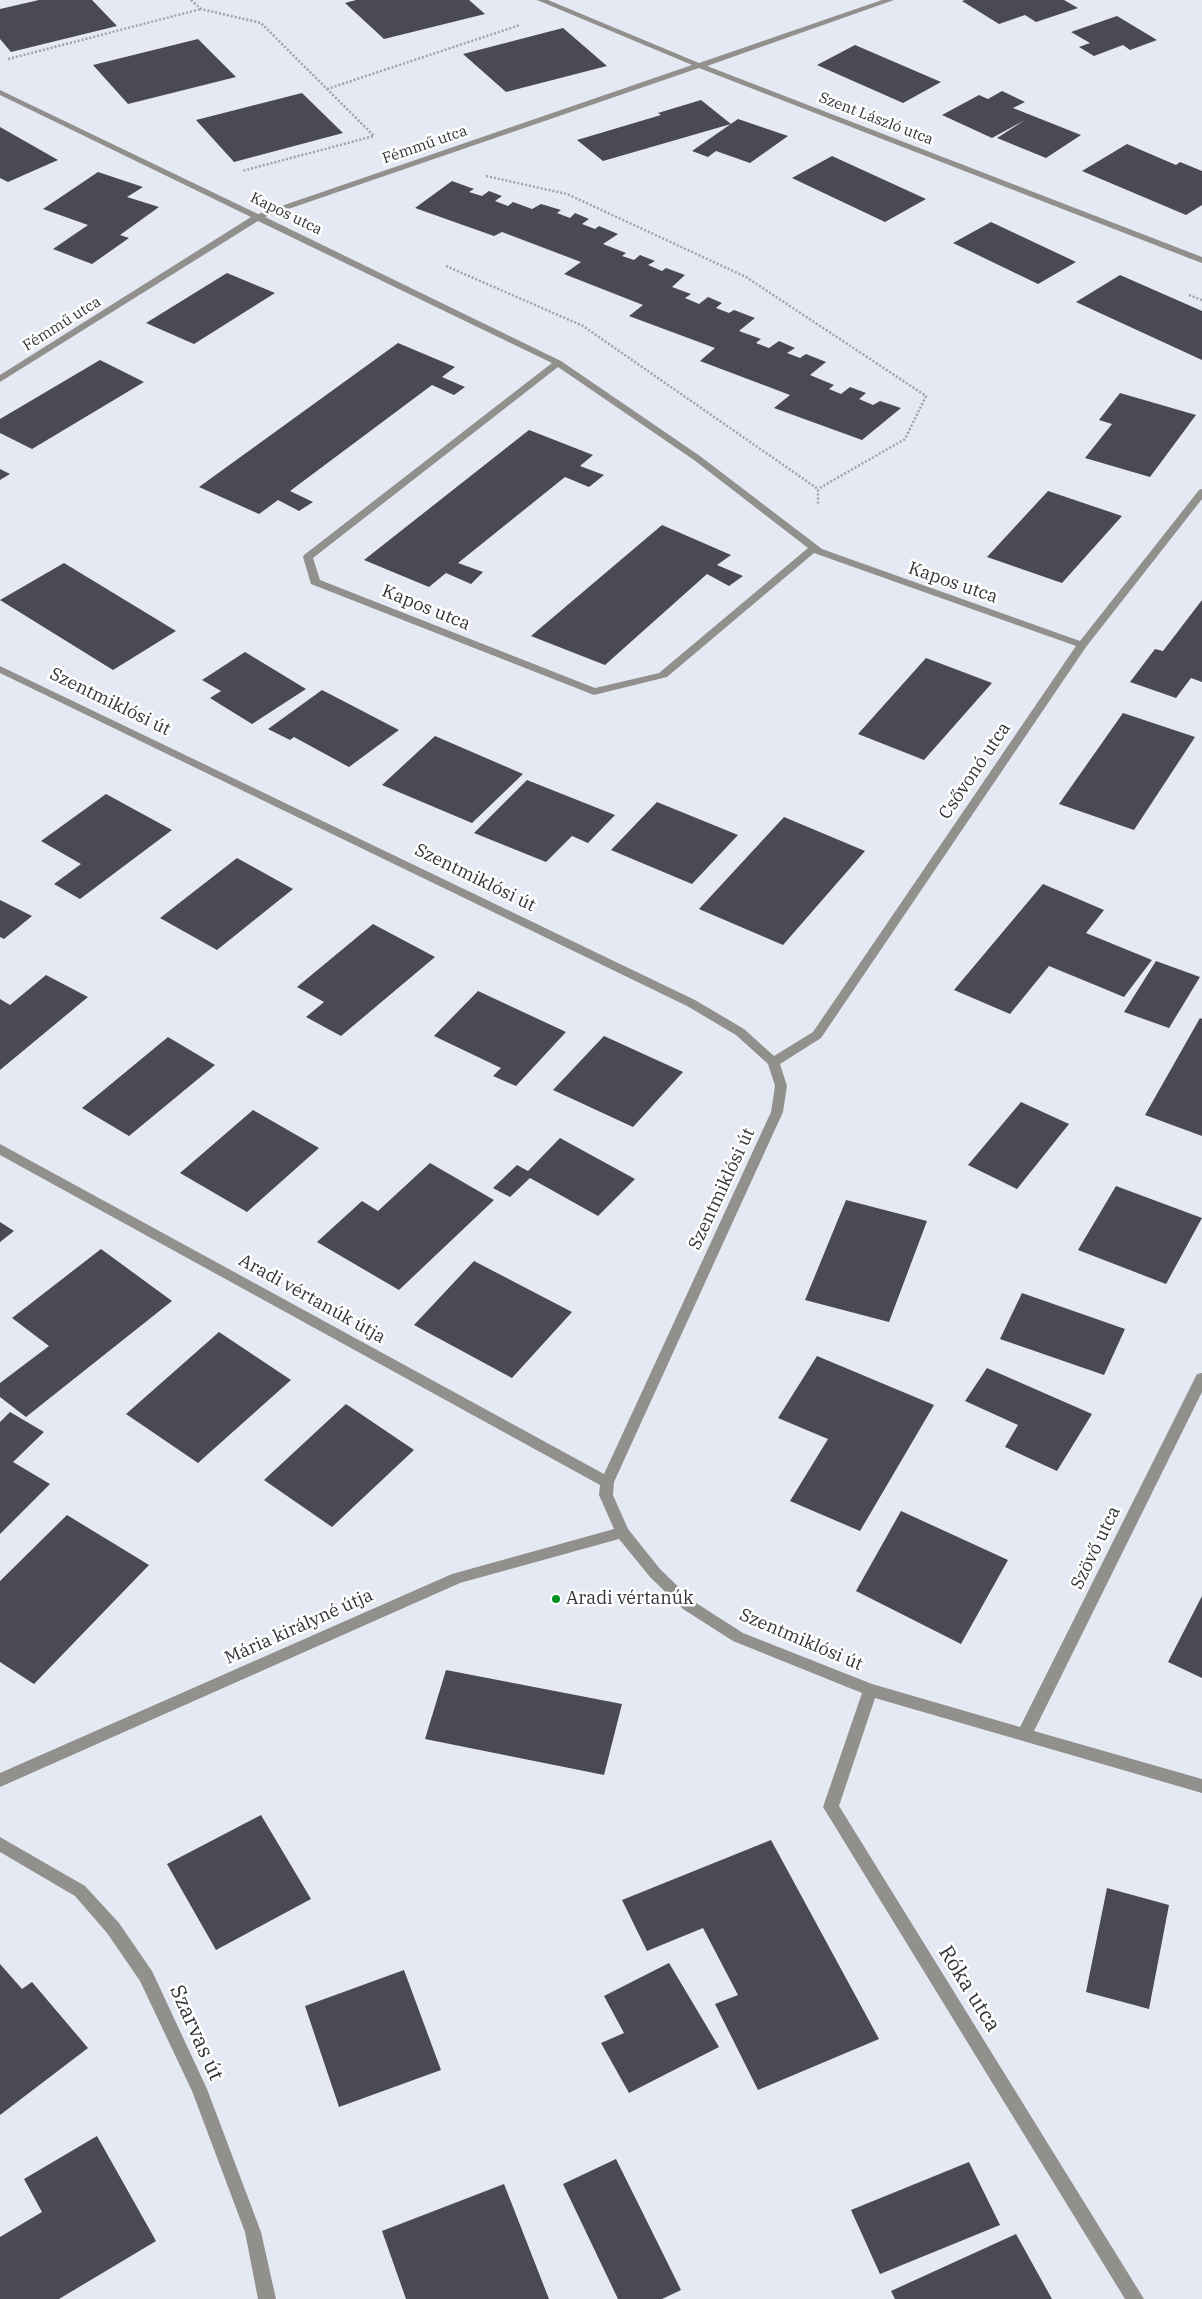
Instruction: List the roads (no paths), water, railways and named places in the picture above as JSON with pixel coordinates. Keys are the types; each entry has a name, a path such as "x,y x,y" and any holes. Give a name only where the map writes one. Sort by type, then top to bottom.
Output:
{"street":[{"name":"Szent László utca","path":"541,0 698,66 1202,260"},
{"name":"Fémmű utca","path":"0,379 258,217 890,0"},
{"name":"Kapos utca","path":"0,92 558,363 697,458 814,548 860,567 1082,645"},
{"name":"Kapos utca","path":"558,363 308,557 315,582 594,692 663,675 814,548"},
{"name":"Csővonó utca","path":"773,1062 816,1034 1082,645 1202,492"},
{"name":"Szentmiklósi út","path":"0,669 691,1003 740,1032 773,1062 781,1086 777,1112 607,1482 606,1495 622,1532 655,1573 688,1604 738,1637 870,1690 1202,1786"},
{"name":"Aradi vértanúk útja","path":"0,1149 607,1482"},
{"name":"Szövő utca","path":"1024,1735 1202,1378"},
{"name":"Mária királyné útja","path":"0,1780 457,1578 622,1532"},
{"name":"Róka utca","path":"870,1690 831,1807 1135,2299"},
{"name":"Szarvas út","path":"0,1844 80,1891 113,1928 146,1976 198,2089 253,2232 267,2299"}],"place":[{"name":"Aradi vértanúk","path":"556,1599"}]}
